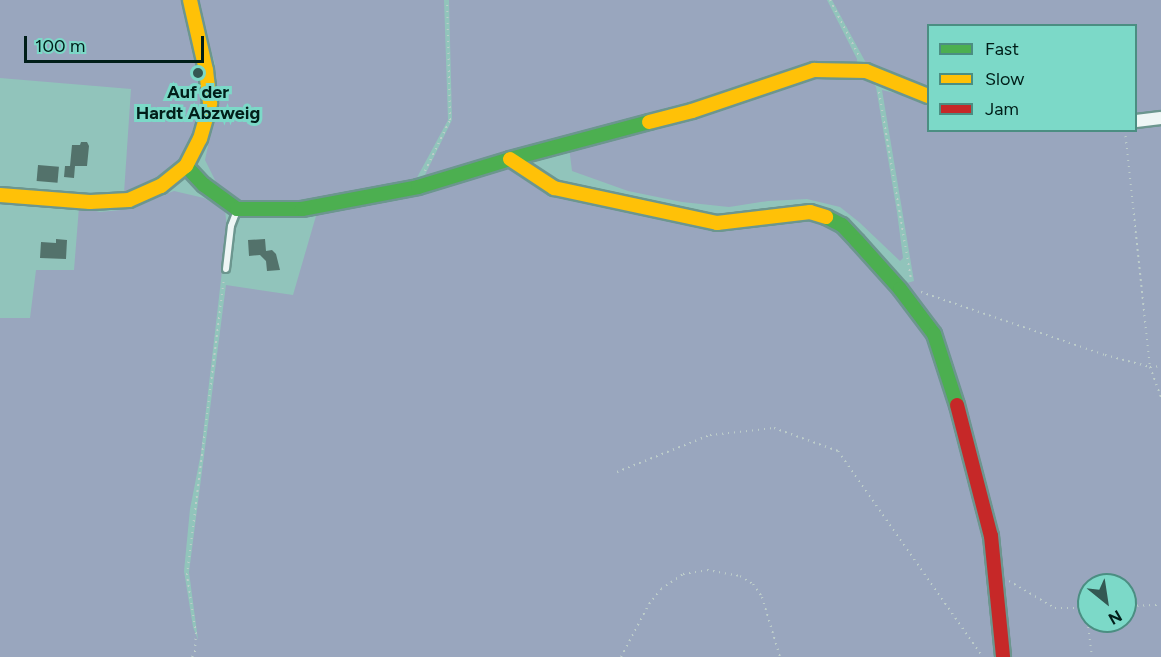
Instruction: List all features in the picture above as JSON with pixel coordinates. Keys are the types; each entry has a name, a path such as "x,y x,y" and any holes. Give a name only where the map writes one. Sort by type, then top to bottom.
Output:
{"street":[{"path":"0,195 90,202 129,200 161,186 186,166 200,139 210,102 206,70 190,0"},
{"path":"186,166 204,185 237,209 302,209 418,187 510,159 692,111 814,70 866,71 927,96"},
{"path":"1137,121 1161,118"},
{"path":"510,159 554,188 717,223 810,212 842,225 886,271 934,334 966,431 991,536 1003,657"}],"lane":[{"path":"226,270 231,226 237,209"}],"path":[{"path":"418,187 450,120 447,0"},
{"path":"830,0 866,71 878,86 913,289 1105,355 1150,366 1161,366"},
{"path":"1125,132 1150,366 1161,398"},
{"path":"192,657 195,652 196,634 187,576 226,270"},
{"path":"617,472 710,435 774,428 838,451 983,657"},
{"path":"621,657 661,589 683,574 707,570 740,576 753,584 762,597 780,657"},
{"path":"994,572 1055,608 1077,608"},
{"path":"1137,606 1161,605"},
{"path":"1090,633 1092,657"}],"shaded area":[{"path":"0,0 182,0 201,90 200,110 188,148 176,165 156,181 124,193 131,89 0,78"},
{"path":"196,0 444,0 448,120 414,183 289,203 240,202 217,184 205,160 216,108 215,64"},
{"path":"449,0 827,0 857,59 857,64 692,102 423,179 452,120"},
{"path":"832,0 1161,0 1161,657 0,657 0,318 30,318 36,270 74,270 79,207 100,212 121,210 174,191 204,198 225,210 227,228 201,453 190,509 184,571 193,627 198,640 189,572 226,285 293,295 318,209 509,169 528,178 707,225 802,217 841,231 894,287 914,281 882,90 927,101 927,132 1137,132 1137,24 927,24 927,92 866,63"},
{"path":"814,76 869,77 876,87 897,212 903,258 900,261 840,207 807,199 768,201 729,207 682,202 628,191 572,171 569,147"}],"building":[{"path":"81,142 87,142 89,146 87,166 75,166 74,178 64,177 65,166 70,166 72,145 80,145"},
{"path":"38,165 59,167 58,183 37,181"},
{"path":"56,239 67,240 66,259 40,258 41,242 56,243"},
{"path":"265,239 266,251 272,250 276,254 280,270 267,271 266,261 260,255 249,256 248,240"}],"traffic: fast":[{"path":"186,166 204,185 237,209 302,209 418,187 510,159 649,122"},
{"path":"826,217 842,225 857,241 900,289 934,334 957,405"}],"traffic: slow":[{"path":"0,195 90,202 129,200 161,186 186,166 200,139 210,103 206,70 190,0"},
{"path":"649,122 692,111 814,70 866,71 927,96"},
{"path":"510,159 554,188 717,223 810,212 826,217"}],"traffic: jam":[{"path":"957,405 991,536 1003,657"}],"place":[{"name":"Auf der Hardt Abzweig","path":"198,73"}]}
